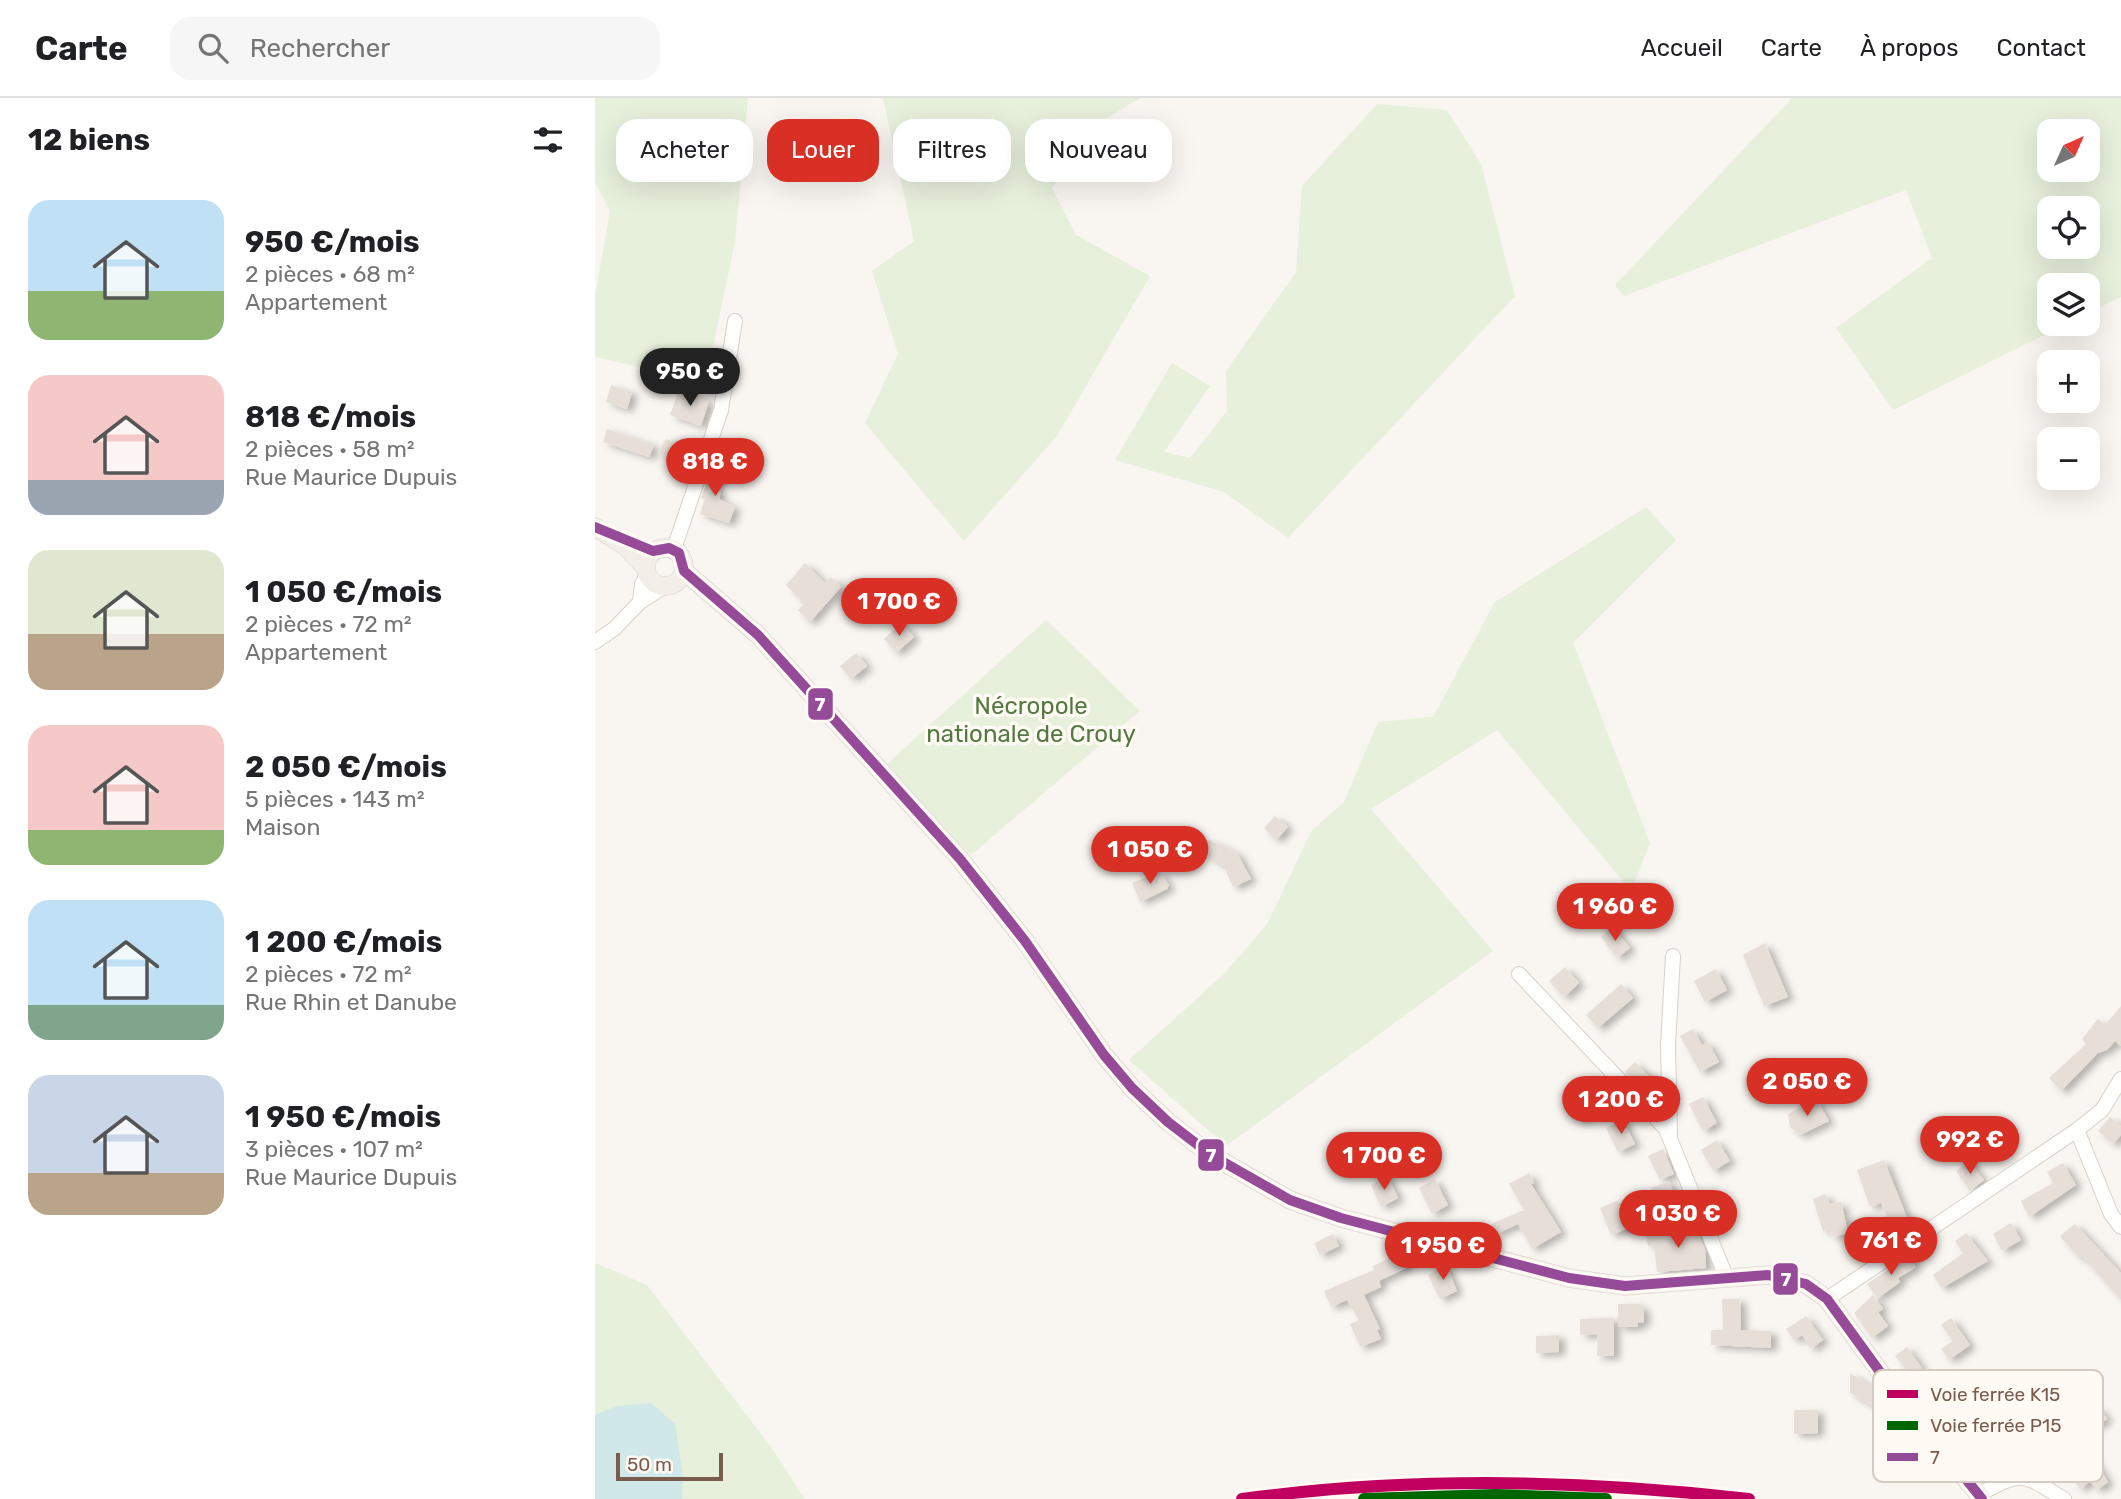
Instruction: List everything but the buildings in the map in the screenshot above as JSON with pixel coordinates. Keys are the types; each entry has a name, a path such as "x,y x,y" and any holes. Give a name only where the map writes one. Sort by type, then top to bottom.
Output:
{"main road":[{"path":"595,527 629,538 648,564 654,583 715,599"},
{"path":"648,564 663,547 674,550 682,558 684,571 679,580 667,586"},
{"path":"684,571 715,599 737,613 960,859 1025,941 1104,1055 1132,1088 1168,1122 1211,1155 1290,1200 1569,1278 1625,1286 1778,1276 1814,1288 1827,1299 1878,1370"},
{"path":"1968,1482 1980,1497"}],"street":[{"path":"674,550 721,410 735,321"},
{"path":"640,602 648,564"},
{"path":"595,642 614,629 640,602 667,586"},
{"path":"1674,956 1668,1045 1670,1135 1727,1279"},
{"path":"1519,974 1670,1135"},
{"path":"1827,1299 2077,1130 2102,1110 2121,1079"},
{"path":"2077,1130 2111,1214 2121,1227"},
{"path":"1980,1497 2003,1482"},
{"path":"2038,1482 2064,1499"}],"green space":[{"path":"595,98 748,98 746,119 616,119 616,182 740,182 735,242 709,366 690,378 595,357 595,297 610,211 595,182"},
{"path":"883,98 1140,98 1105,119 1025,119 1025,182 1056,182 1052,188 1076,235 1150,276 1057,436 964,541 865,423 898,354 872,271 914,241 901,182 1011,182 1011,119 893,119 893,144"},
{"path":"1792,98 2121,98 2121,297 2100,307 2100,273 2037,273 2037,336 2042,336 1893,410 1836,328 1932,258 1906,190 1624,296 1615,285"},
{"path":"1377,104 1447,110 1481,164 1515,296 1288,538 1224,492 1115,460 1172,363 1210,386 1164,452 1190,458 1227,411 1226,371 1296,272 1302,186"},
{"path":"1646,507 1676,540 1573,643 1650,843 1631,891 1497,730 1371,809 1493,951 1226,1146 1129,1060 1225,973 1267,924 1312,830 1344,802 1378,722 1433,717 1495,602"},
{"name":"Nécropole nationale de Crouy","path":"1046,620 1140,711 971,855 929,813 887,764"},
{"path":"595,1263 647,1285 771,1447 805,1499 595,1499"}],"water":[{"path":"651,1403 675,1424 683,1476 682,1499 595,1499 595,1415 617,1406"}],"rail line":[{"name":"K15","path":"1242,1499 1369,1486 1495,1483 1622,1487 1749,1499"},
{"name":"P15","path":"1364,1499 1495,1495 1606,1499"}],"transit line":[{"name":"7","path":"595,527 653,551 669,548 679,553 684,571 758,635 960,859 1025,941 1104,1055 1132,1088 1168,1122 1211,1155 1290,1200 1341,1218 1569,1278 1625,1286 1768,1275 1806,1284 1827,1299 1879,1370"},
{"name":"7","path":"1968,1482 1982,1499"}]}
